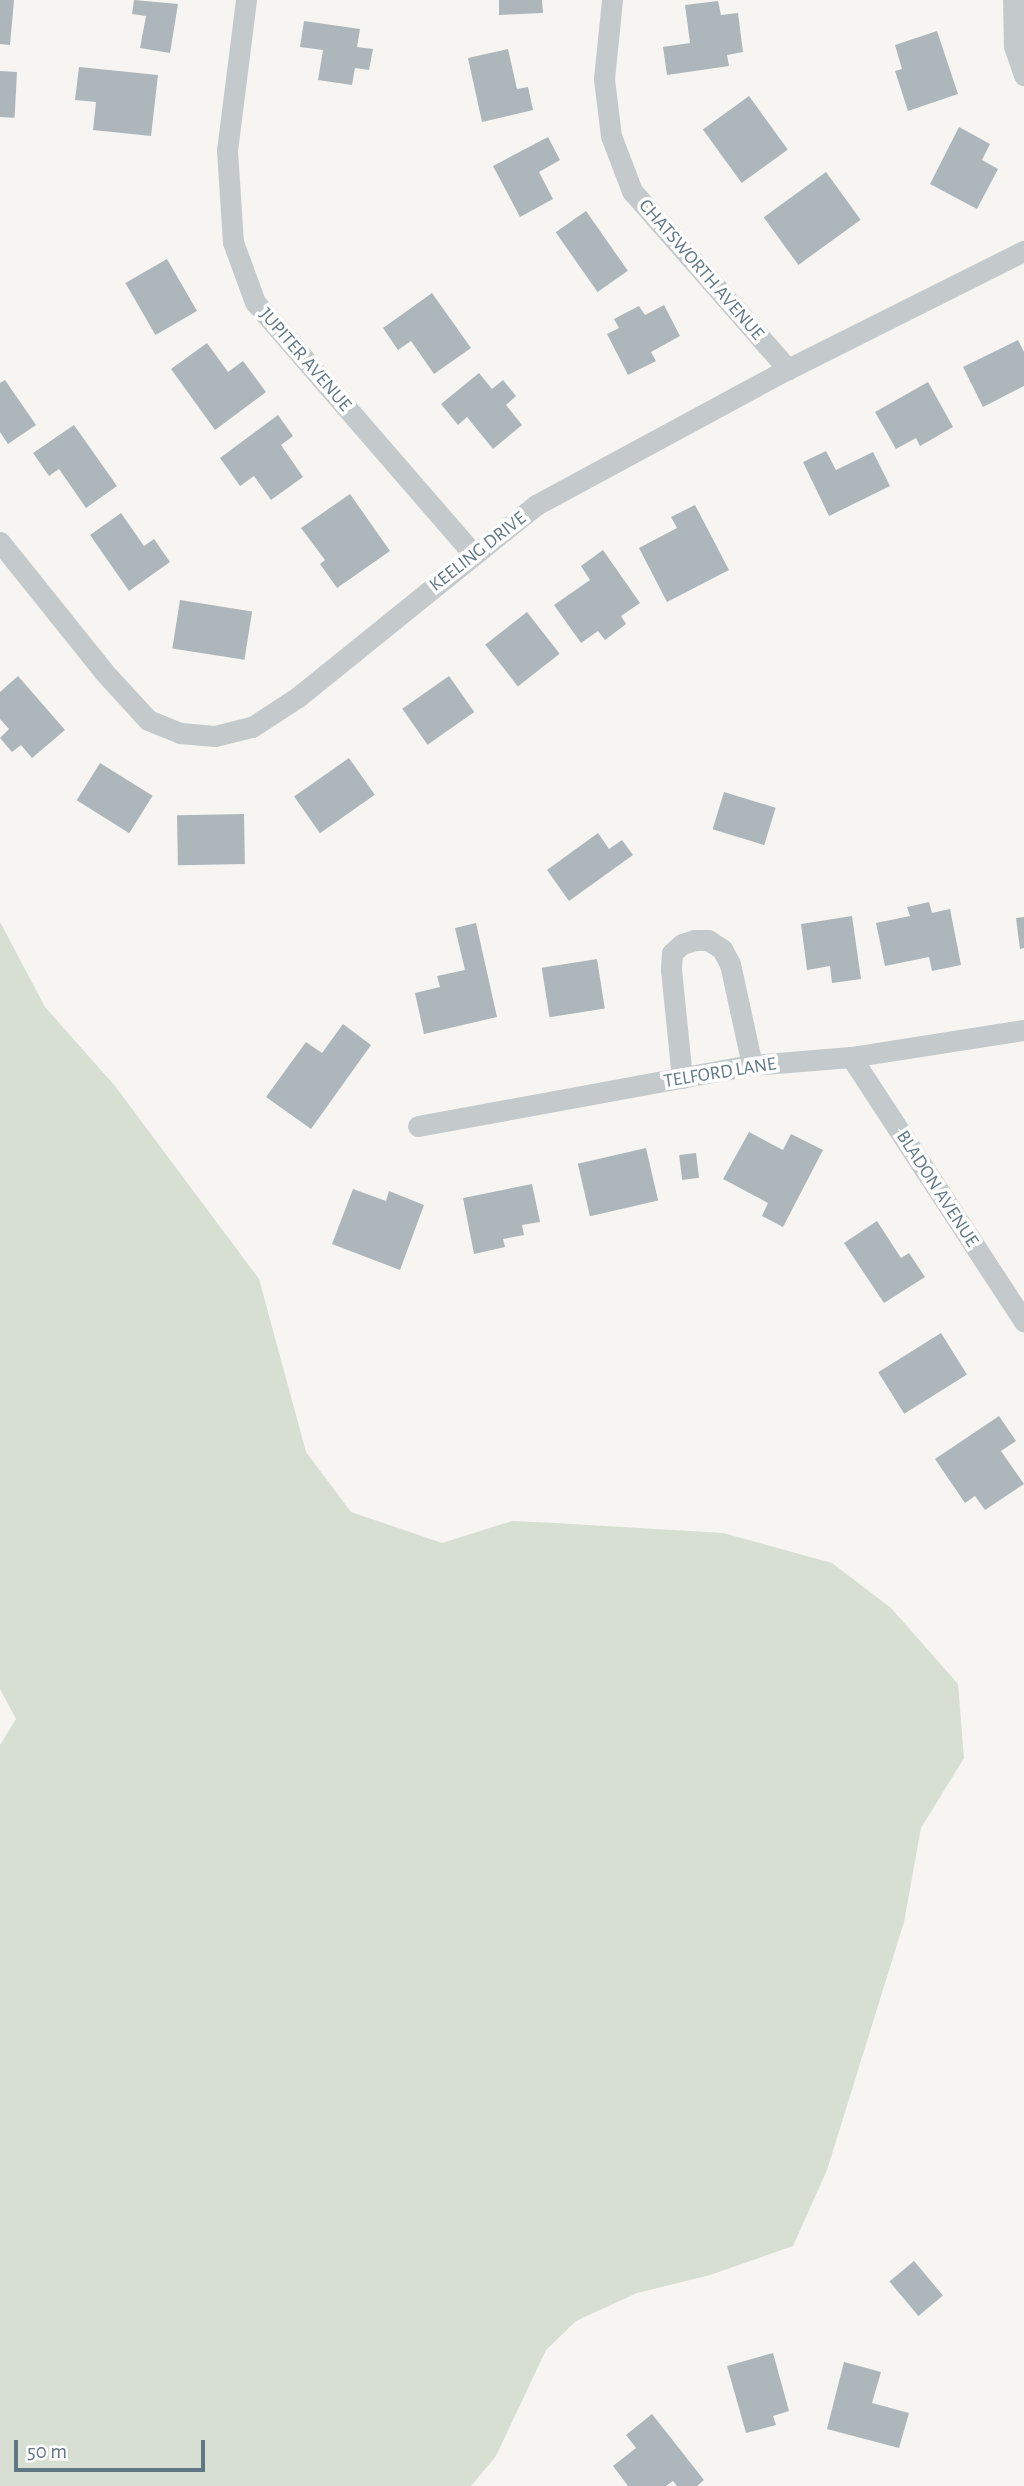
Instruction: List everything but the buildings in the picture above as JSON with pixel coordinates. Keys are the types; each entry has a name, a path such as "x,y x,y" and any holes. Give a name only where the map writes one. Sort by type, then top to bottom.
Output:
{"street":[{"name":"JUPITER AVENUE","path":"246,0 227,150 233,242 255,302 474,554"},
{"name":"CHATSWORTH AVENUE","path":"612,0 606,90 611,136 632,191 788,369"},
{"path":"1013,0 1014,46 1024,75"},
{"name":"KEELING DRIVE","path":"0,542 104,672 148,720 180,733 215,736 252,726 298,696 536,505 788,369 1024,251"},
{"path":"681,1078 672,953 682,944 695,940 708,940 722,949 730,964 752,1065"},
{"name":"TELFORD LANE","path":"418,1126 752,1065 851,1057 1024,1030"},
{"name":"BLADON AVENUE","path":"851,1057 1024,1321"}],"shaded area":[{"path":"0,922 45,1007 115,1086 259,1279 306,1452 351,1512 442,1543 512,1521 555,1523 723,1533 832,1563 891,1608 958,1684 964,1758 921,1828 904,1922 827,2170 793,2246 710,2275 637,2293 576,2321 546,2350 496,2456 471,2486 0,2486 0,1745 16,1719 0,1689"}]}
